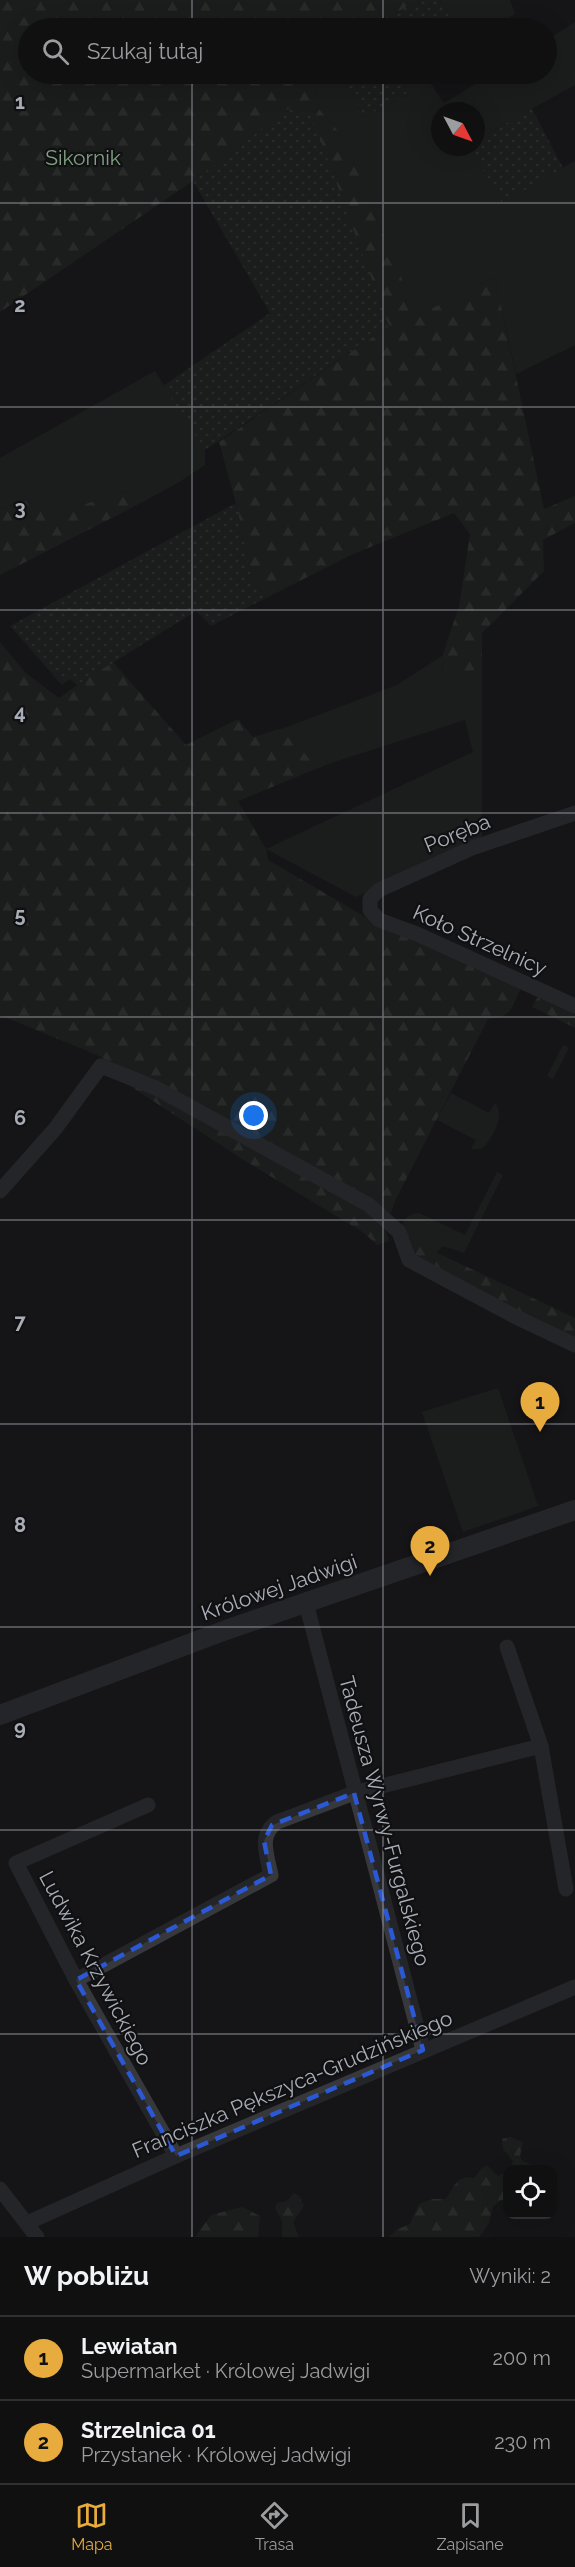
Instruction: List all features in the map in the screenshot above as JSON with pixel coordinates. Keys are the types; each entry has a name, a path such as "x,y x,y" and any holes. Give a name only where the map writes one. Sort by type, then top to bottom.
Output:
{"street":[{"name":"Poręba","path":"369,910 370,899 380,890 472,848 575,813"},
{"name":"Koło Strzelnicy","path":"369,910 379,921 417,934 575,1006"},
{"path":"0,1191 56,1129 101,1066 156,1088 369,1205 399,1232 409,1260 518,1318 575,1345"},
{"name":"Królowej Jadwigi","path":"0,1715 182,1646 575,1510"},
{"name":"Tadeusza Wyrwy-Furgalskiego","path":"306,1603 423,2050"},
{"path":"507,1647 541,1746 566,1889"},
{"path":"76,1980 271,1875 264,1841 272,1825 354,1793 541,1746"},
{"name":"Ludwika Krzywickiego","path":"148,1805 16,1863 76,1980 176,2156"},
{"name":"Franciszka Pększyca-Grudzińskiego","path":"27,2223 176,2156 575,1987"},
{"path":"0,2189 37,2237"}],"highlighted area":[{"path":"354,1793 423,2050 176,2156 76,1980 271,1875 264,1841 272,1825"}],"green space":[{"name":"Sikornik","path":"0,0 419,0 388,18 18,18 18,84 315,84 319,109 344,138 417,316 495,277 544,509 575,496 575,523 543,540 544,571 482,633 482,668 443,678 442,657 459,606 470,534 454,513 351,555 266,598 252,580 236,503 219,442 389,326 288,109 193,181 0,312"},
{"path":"419,0 440,0 452,18 388,18"},
{"path":"440,0 510,0 515,14 508,18 452,18"},
{"path":"575,22 575,85 485,135 485,102 446,102 475,84 557,84 557,34"},
{"path":"315,84 347,84 364,117 407,94 402,84 431,84 443,102 431,102 431,156 475,156 502,202 575,161 575,345 516,374 495,277 417,317 344,138 319,109"},
{"path":"347,84 402,84 407,94 364,117"},
{"path":"288,109 311,114 389,326 205,450 163,386 270,313 193,181"},
{"path":"532,109 563,168 502,203 475,156 485,156 485,135"},
{"path":"155,371 205,450 205,465 135,506 127,491 53,514 26,501 0,509 0,458"},
{"path":"127,491 135,506 0,575 0,509 26,501 53,514"},
{"path":"236,503 252,580 266,598 211,626 196,611 77,685 70,679 62,685 10,626"},
{"path":"0,642 27,674 59,698 112,661 186,745 238,719 253,737 287,727 306,755 325,753 328,764 238,801 266,849 268,860 369,919 514,980 520,990 512,1007 506,1014 488,1019 396,1199 385,1228 389,1241 377,1245 364,1233 242,1159 124,1082 121,1068 97,1055 0,1015"},
{"path":"442,656 443,678 482,668 482,840 356,897 266,849 473,752 465,720 328,764 325,753 306,755 287,727 397,685"},
{"path":"551,996 575,1009 575,1028 532,1007 537,998"},
{"path":"563,1045 569,1048 553,1079 547,1076"},
{"path":"451,1093 489,1113 495,1103 498,1108 496,1127 481,1149 471,1149 476,1140 437,1120"},
{"path":"497,1172 503,1175 464,1253 443,1246 436,1253 410,1240 401,1226 408,1217 416,1213 465,1235"},
{"path":"410,1240 575,1318 575,1341 414,1258 408,1245"},
{"path":"498,1388 538,1506 463,1532 422,1412"},
{"path":"510,2137 523,2142 520,2156 522,2161 532,2165 512,2165 513,2161 503,2149 502,2139"},
{"path":"488,2166 498,2176 503,2174 503,2200 493,2206 489,2223 479,2237 389,2237 396,2230 410,2224 419,2204 432,2199 446,2199 460,2180 474,2178 483,2167"},
{"path":"294,2193 299,2196 304,2206 293,2222 299,2237 282,2237 282,2221 275,2208 277,2203 287,2201"},
{"path":"242,2207 260,2216 258,2237 195,2237 211,2215"}],"place":[{"name":"Lewiatan","path":"540,1432"},
{"name":"Strzelnica 01","path":"430,1576"}]}
